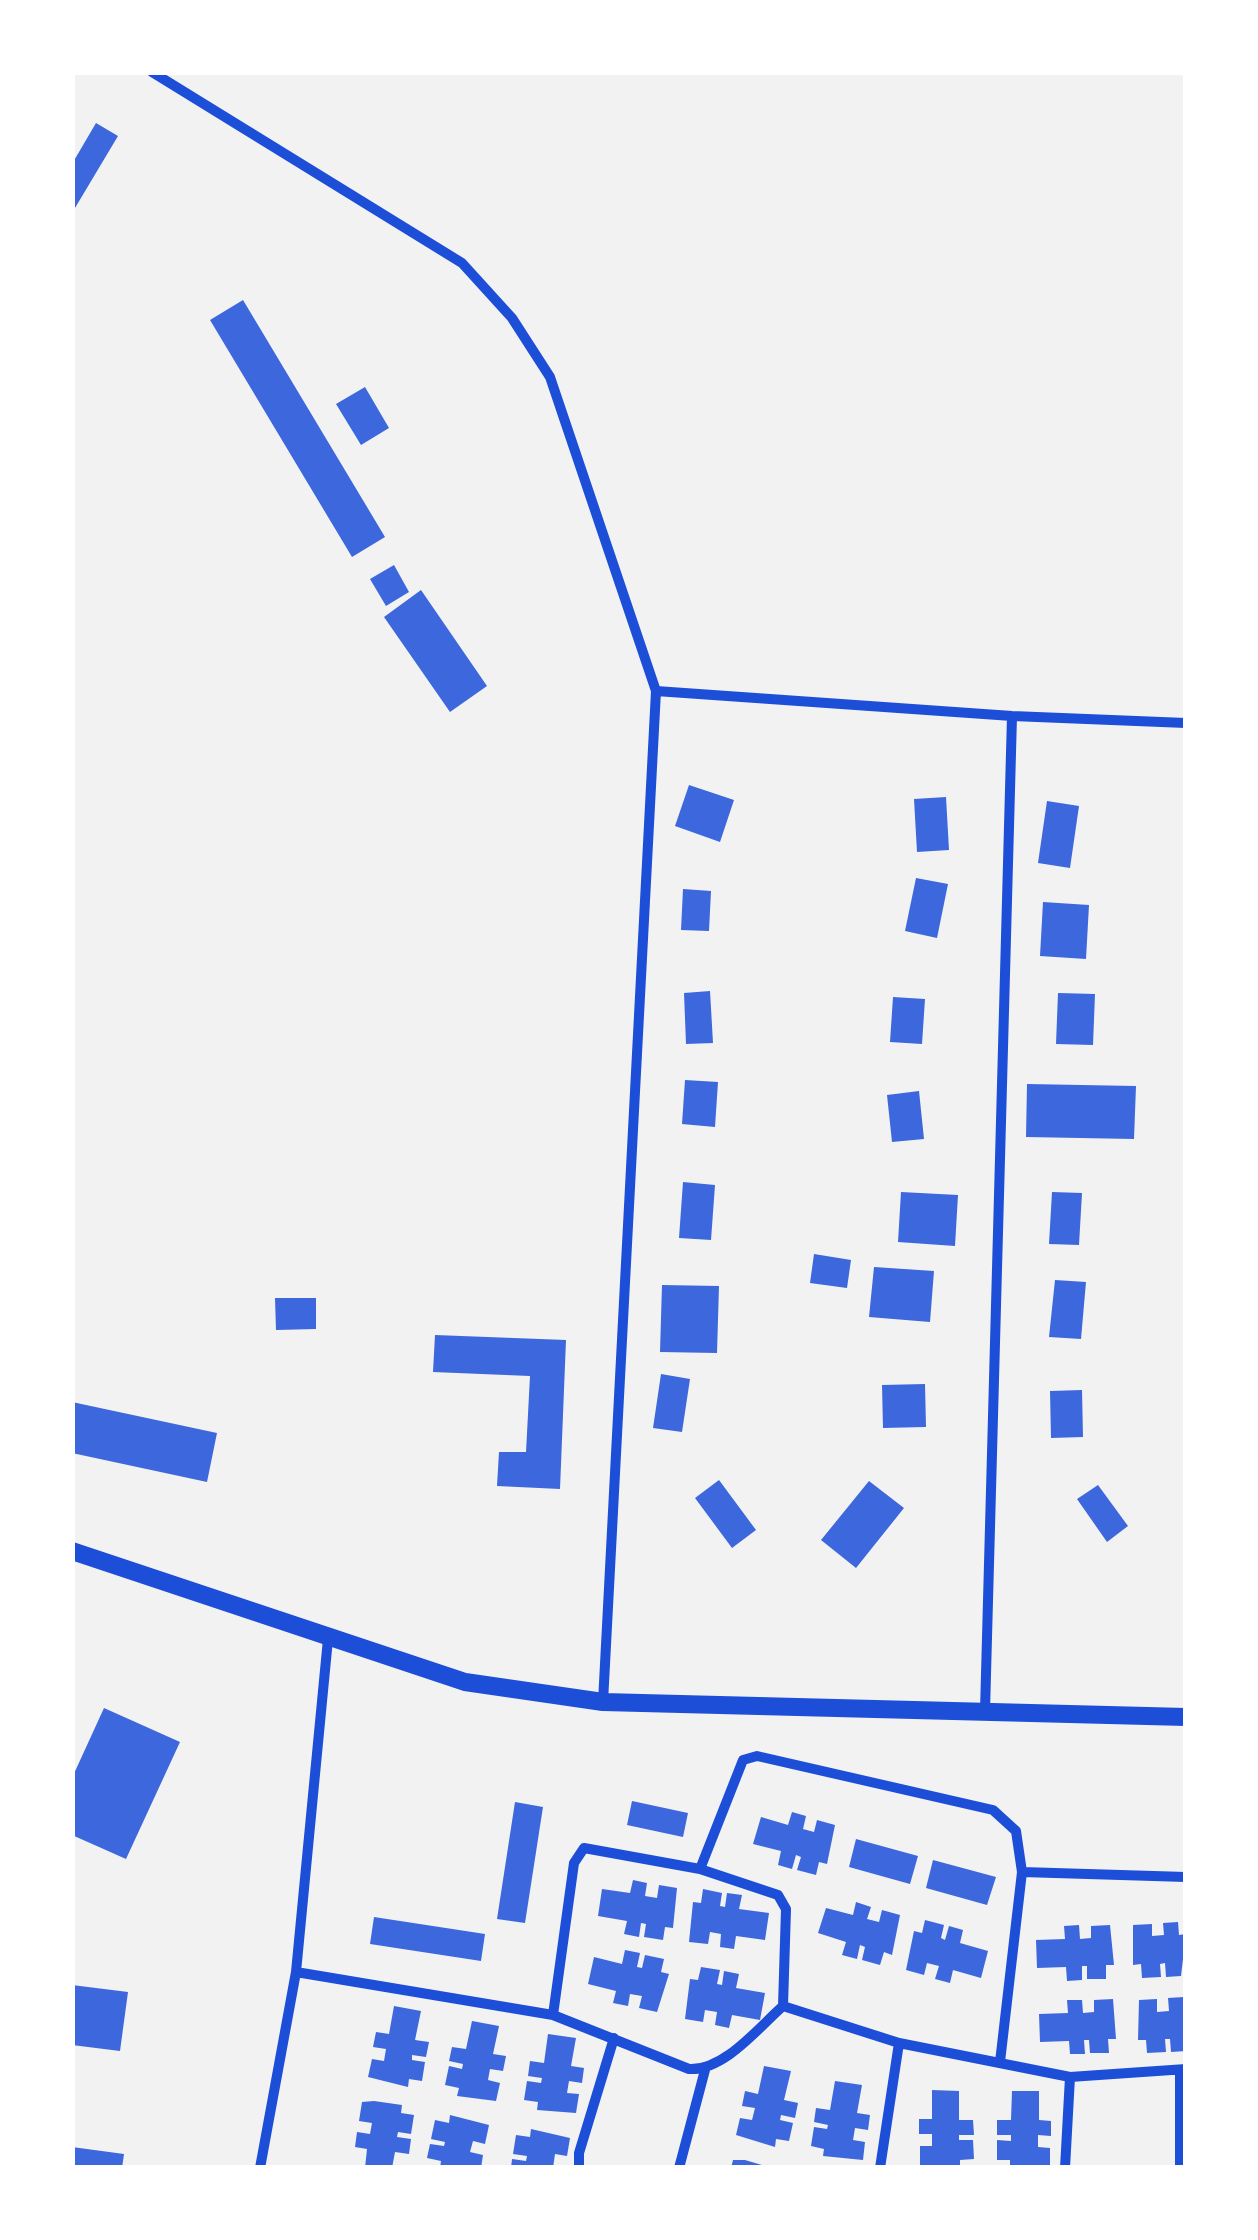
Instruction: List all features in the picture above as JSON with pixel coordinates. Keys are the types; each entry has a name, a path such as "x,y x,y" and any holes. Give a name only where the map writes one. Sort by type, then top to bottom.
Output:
{"street":[{"path":"152,72 462,264 512,318 550,377 656,691 603,1702"},
{"path":"656,691 1186,724"},
{"path":"985,1711 1012,716"},
{"path":"72,1552 465,1682 603,1702 1186,1717"},
{"path":"260,2168 296,1972 328,1639"},
{"path":"700,1868 743,1760 757,1756 993,1810 1016,1831 1022,1872 1000,2062"},
{"path":"553,2015 574,1863 584,1848 700,1868 778,1895 786,1909 783,2006 705,2070 679,2168"},
{"path":"1022,1872 1186,1877"},
{"path":"296,1972 553,2015 689,2068 705,2070"},
{"path":"783,2006 898,2043 1070,2076 1182,2071 1180,2168"},
{"path":"579,2168 614,2038"},
{"path":"880,2168 898,2043"},
{"path":"1065,2168 1070,2076"}],"building":[{"path":"96,123 118,136 72,213 72,164"},
{"path":"243,300 385,537 352,557 210,320"},
{"path":"365,387 389,428 361,445 336,404"},
{"path":"394,565 409,592 386,606 370,579"},
{"path":"421,590 487,686 450,712 384,617"},
{"path":"689,785 734,800 720,842 675,826"},
{"path":"946,797 949,850 917,852 914,799"},
{"path":"1047,801 1079,806 1070,868 1038,863"},
{"path":"916,878 948,884 937,938 905,931"},
{"path":"683,889 711,891 709,931 681,930"},
{"path":"1043,902 1089,905 1086,959 1040,956"},
{"path":"710,991 713,1043 686,1044 684,993"},
{"path":"1058,993 1095,994 1093,1045 1056,1044"},
{"path":"893,997 925,999 922,1044 890,1042"},
{"path":"685,1080 718,1082 715,1127 682,1124"},
{"path":"1027,1084 1136,1086 1134,1139 1026,1137"},
{"path":"919,1091 924,1139 892,1142 887,1095"},
{"path":"683,1182 715,1185 711,1240 679,1238"},
{"path":"901,1192 958,1195 955,1246 898,1242"},
{"path":"1052,1192 1082,1193 1079,1245 1049,1244"},
{"path":"814,1254 851,1260 847,1288 810,1283"},
{"path":"874,1267 934,1271 930,1322 869,1317"},
{"path":"1055,1280 1086,1282 1081,1339 1049,1337"},
{"path":"662,1285 719,1286 717,1353 660,1352"},
{"path":"275,1298 316,1298 316,1329 276,1330"},
{"path":"435,1335 566,1340 560,1489 497,1486 499,1452 526,1452 530,1376 433,1372"},
{"path":"661,1374 690,1379 682,1432 653,1428"},
{"path":"925,1384 926,1427 883,1428 882,1385"},
{"path":"1082,1390 1083,1437 1051,1438 1050,1391"},
{"path":"72,1402 217,1433 207,1482 72,1453"},
{"path":"719,1480 756,1530 732,1548 695,1498"},
{"path":"869,1481 904,1508 856,1568 821,1540"},
{"path":"1098,1485 1128,1526 1107,1542 1077,1499"},
{"path":"104,1708 180,1742 126,1859 72,1835 72,1778"},
{"path":"632,1801 688,1813 683,1837 627,1825"},
{"path":"515,1802 543,1807 525,1923 497,1919"},
{"path":"792,1812 806,1816 803,1829 814,1832 817,1820 835,1825 827,1864 819,1862 816,1875 797,1870 801,1857 796,1855 792,1869 778,1865 781,1851 753,1844 761,1817 788,1825"},
{"path":"856,1839 918,1856 910,1884 849,1867"},
{"path":"933,1860 996,1877 987,1905 926,1888"},
{"path":"633,1880 647,1883 645,1896 657,1898 659,1885 677,1888 673,1928 665,1927 663,1940 644,1937 646,1924 641,1923 639,1937 624,1934 627,1921 598,1916 602,1889 630,1893"},
{"path":"703,1889 722,1893 720,1906 725,1907 727,1893 742,1895 739,1909 769,1913 765,1940 736,1936 734,1949 720,1947 721,1934 710,1932 708,1944 689,1942 693,1902 701,1903"},
{"path":"856,1902 871,1907 867,1919 879,1922 882,1910 900,1915 892,1955 884,1952 880,1965 862,1960 865,1947 860,1945 857,1959 842,1955 846,1942 818,1933 826,1908 853,1915"},
{"path":"374,1917 485,1934 481,1961 370,1944"},
{"path":"925,1920 944,1925 941,1938 945,1940 949,1926 963,1930 960,1943 988,1951 981,1978 953,1970 950,1983 935,1979 939,1966 927,1963 924,1975 906,1970 914,1931 922,1933"},
{"path":"1178,1922 1179,1935 1186,1934 1181,1976 1166,1977 1165,1963 1160,1964 1161,1977 1142,1978 1141,1964 1133,1965 1133,1925 1152,1924 1152,1936 1164,1935 1163,1923"},
{"path":"1079,1925 1080,1939 1091,1938 1091,1926 1110,1925 1114,1965 1106,1965 1106,1979 1087,1979 1087,1966 1082,1966 1082,1980 1067,1981 1066,1967 1037,1968 1036,1940 1065,1939 1064,1926"},
{"path":"625,1950 640,1953 637,1967 642,1968 645,1955 664,1959 661,1972 669,1974 657,2012 639,2008 642,1996 630,1994 628,2006 613,2003 616,1991 588,1984 594,1957 622,1964"},
{"path":"701,1967 720,1970 717,1984 722,1985 724,1971 739,1974 736,1988 765,1993 760,2020 732,2015 729,2028 715,2025 717,2012 705,2010 703,2022 685,2019 690,1979 698,1980"},
{"path":"72,1985 128,1992 120,2051 72,2045"},
{"path":"1184,1997 1186,2051 1171,2052 1170,2039 1165,2039 1166,2052 1147,2053 1146,2040 1138,2040 1139,2000 1157,1999 1157,2012 1169,2011 1168,1998"},
{"path":"1113,1999 1116,2039 1108,2039 1109,2053 1090,2053 1089,2040 1084,2040 1085,2054 1070,2054 1069,2041 1040,2042 1039,2014 1068,2013 1067,2000 1082,2000 1083,2013 1094,2012 1094,2000"},
{"path":"394,2006 421,2011 415,2040 429,2042 426,2057 412,2055 412,2060 425,2062 422,2081 409,2079 408,2087 368,2077 372,2059 384,2061 386,2049 373,2047 376,2032 389,2034"},
{"path":"472,2021 499,2026 493,2054 506,2056 503,2071 490,2069 488,2080 500,2083 496,2101 457,2096 459,2088 445,2085 449,2066 462,2069 463,2064 449,2061 452,2047 466,2049"},
{"path":"548,2034 576,2038 571,2066 584,2068 582,2083 569,2081 567,2093 579,2094 576,2113 537,2110 538,2102 524,2100 527,2081 541,2083 542,2078 528,2076 530,2061 544,2063"},
{"path":"764,2066 791,2071 784,2100 798,2103 795,2118 781,2115 780,2120 793,2123 789,2141 776,2139 775,2147 736,2135 740,2118 752,2120 755,2108 742,2106 745,2091 758,2094"},
{"path":"835,2081 862,2085 857,2113 870,2115 868,2130 855,2128 853,2140 865,2142 863,2160 823,2156 824,2149 811,2146 814,2127 827,2129 828,2125 814,2122 816,2108 830,2110"},
{"path":"932,2090 959,2091 959,2120 973,2120 974,2135 959,2135 959,2140 973,2140 974,2159 960,2160 960,2168 920,2165 920,2146 932,2146 932,2134 919,2134 919,2119 932,2119"},
{"path":"1012,2091 1039,2091 1039,2120 1051,2121 1051,2136 1038,2135 1038,2147 1050,2148 1050,2166 1010,2168 1010,2160 997,2160 997,2140 1011,2141 1011,2135 997,2135 997,2120 1011,2120"},
{"path":"362,2102 402,2105 401,2113 414,2115 411,2134 398,2132 397,2137 411,2139 409,2154 395,2152 392,2168 365,2168 367,2149 355,2147 357,2132 370,2134 372,2123 359,2121"},
{"path":"450,2115 489,2125 485,2144 473,2141 470,2152 483,2155 481,2168 440,2168 441,2161 427,2158 430,2144 444,2146 445,2142 431,2139 435,2120 449,2123"},
{"path":"531,2129 570,2138 567,2156 555,2154 553,2168 511,2168 512,2159 526,2161 527,2156 513,2154 516,2135 530,2137"},
{"path":"72,2147 124,2154 122,2168 72,2168"},
{"path":"733,2160 745,2160 772,2168 731,2168"}]}
